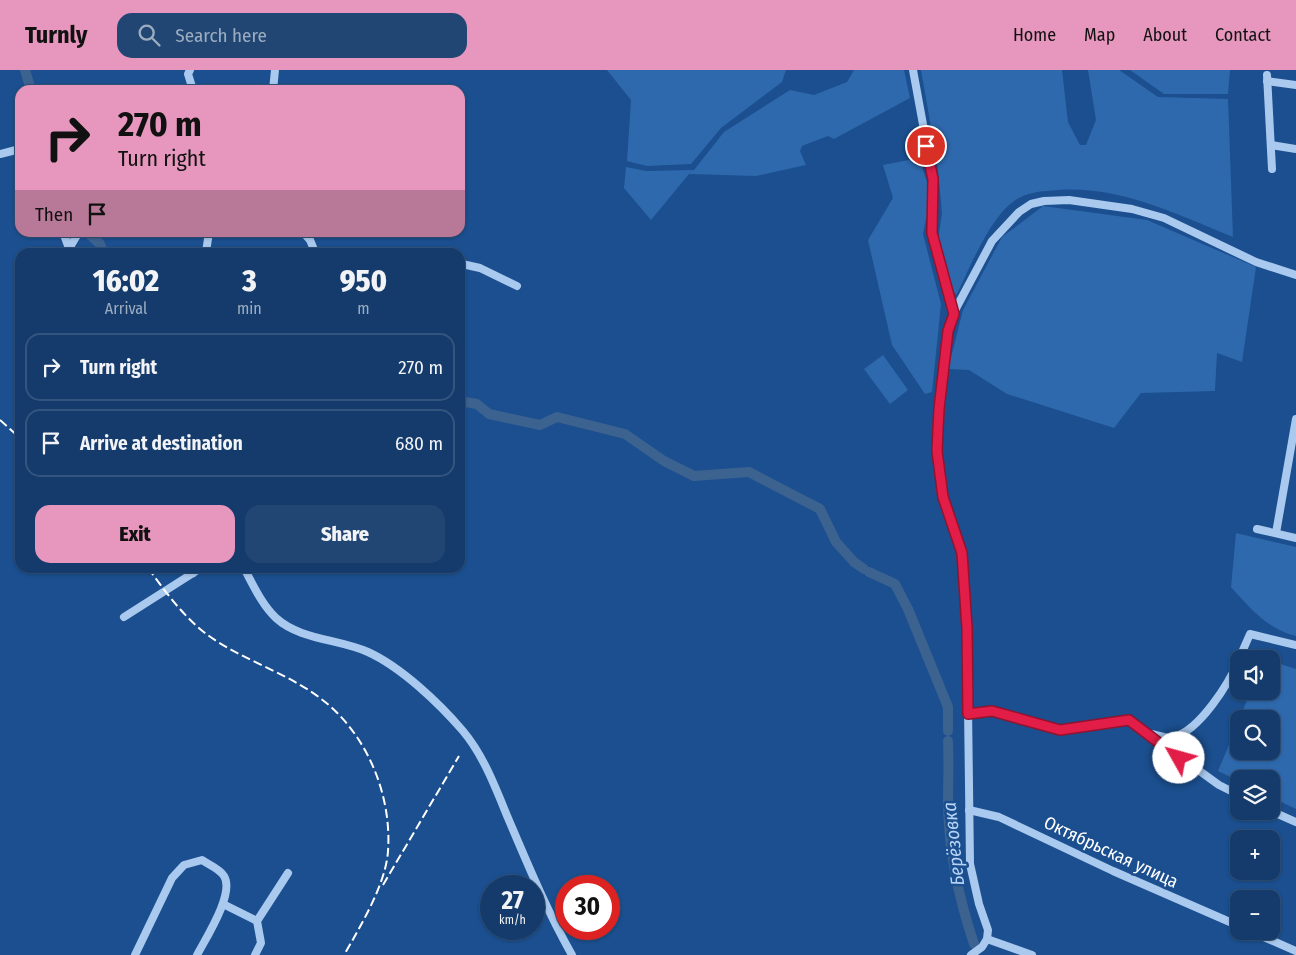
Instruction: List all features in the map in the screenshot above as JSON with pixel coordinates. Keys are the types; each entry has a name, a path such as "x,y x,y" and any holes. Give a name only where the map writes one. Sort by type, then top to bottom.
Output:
{"street":[{"path":"190,70 188,74 191,85"},
{"path":"274,85 275,70"},
{"path":"913,70 933,179 932,233 954,314"},
{"path":"1272,169 1267,78 1296,84"},
{"path":"1270,145 1296,149"},
{"path":"0,154 15,150"},
{"path":"971,955 982,947 987,940 987,925 979,904 970,864 967,628 962,553 943,497 937,451 939,409 948,331 954,314 992,240 1019,212 1031,204 1044,201 1069,200 1110,204 1164,218 1256,262 1294,274"},
{"path":"465,265 480,268 517,286"},
{"path":"1276,533 1292,463 1296,419"},
{"path":"1257,529 1296,538"},
{"path":"124,618 192,573"},
{"path":"247,573 264,604 283,624 295,630 367,651 394,666 414,682 464,732 489,773 547,908 572,955"},
{"path":"1243,650 1250,634 1296,645"},
{"path":"1149,734 1174,737 1193,726 1230,677"},
{"path":"968,714 992,711 1060,730 1129,720 1218,785 1230,791"},
{"name":"Октябрьская улица","path":"969,810 999,818 1112,871 1230,922"},
{"path":"1280,815 1296,822"},
{"path":"135,955 172,878 184,865 202,860 218,869 225,877 226,887 223,904 197,955"},
{"path":"255,955 261,943 257,921 288,873"},
{"path":"223,904 257,921"},
{"path":"987,940 1032,955"},
{"path":"1271,940 1296,951"}],"shaded area":[{"path":"607,70 786,70 782,82 721,128 691,164 647,166 627,161 631,100"},
{"path":"854,70 904,70 910,98 834,139 828,136 802,146 800,151 806,165 756,176 689,174 651,220 624,188 626,167 646,171 694,170 724,132 790,90 814,95 847,82"},
{"path":"921,70 1062,70 1068,122 1080,145 1086,145 1096,120 1088,70 1119,70 1158,97 1228,99 1233,237 1166,210 1119,195 1072,189 1037,192 1018,199 1001,213 986,235 957,294 952,293 938,240 942,213 937,161"},
{"path":"1130,70 1230,70 1228,94 1164,94"},
{"path":"919,158 927,182 928,209 923,234 941,304 932,392 925,394 892,345 868,240 893,198 883,165"},
{"path":"1043,206 1147,220 1256,267 1242,362 1217,353 1215,391 1141,393 1114,428 1007,394 969,370 948,369 963,310 1002,237"},
{"path":"883,355 908,390 890,404 864,369"},
{"path":"1236,533 1296,547 1296,636 1276,628 1260,617 1231,587"},
{"path":"1280,664 1296,669 1296,809 1280,801 1280,770 1230,770 1230,777 1218,771 1230,742 1230,760 1280,760 1280,710 1243,710 1247,700 1280,700"}],"waterway":[{"name":"Берёзовка","path":"25,70 30,85"},
{"name":"Берёзовка","path":"92,237 102,248"},
{"name":"Берёзовка","path":"465,402 477,404 489,414 540,425 557,417 625,434 664,461 694,476 749,472 820,509 836,542 854,562 864,569"},
{"name":"Берёзовка","path":"869,572 895,584 908,609 948,707 948,731"},
{"name":"Берёзовка","path":"948,741 950,841 959,893 974,944"}],"railway":[{"path":"0,420 15,434"},
{"path":"152,573 181,611 205,633 320,698 351,728 363,746 373,766 386,808 388,851 383,877 371,905 344,955"},
{"path":"383,885 459,756"}],"route":[{"path":"926,146 933,179 932,233 954,314 948,331 937,428 937,451 943,497 962,553 967,628 968,714 992,711 1060,730 1129,720 1179,758"}]}
